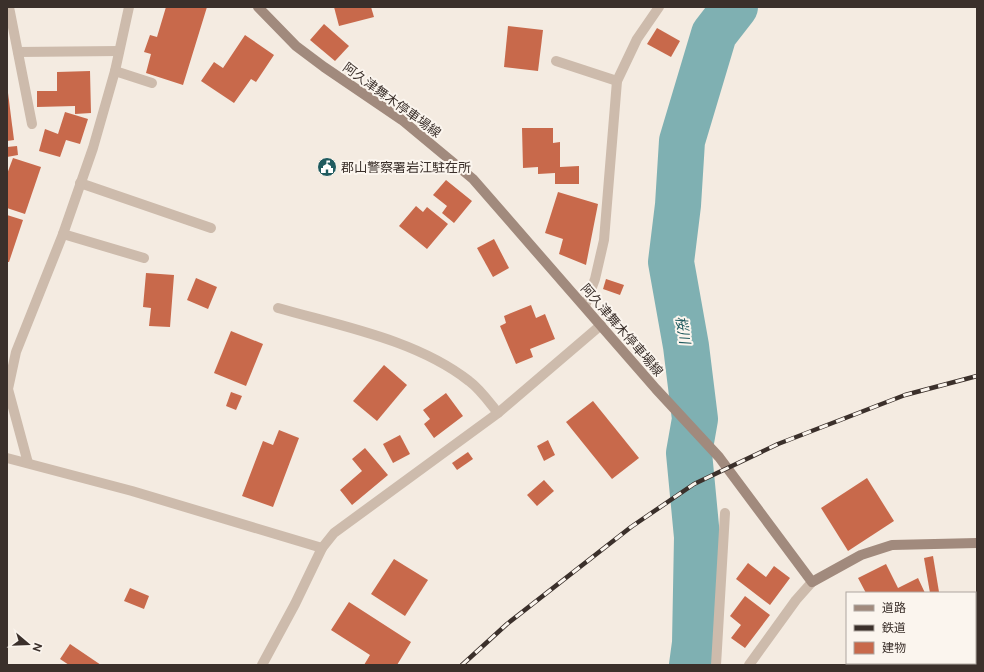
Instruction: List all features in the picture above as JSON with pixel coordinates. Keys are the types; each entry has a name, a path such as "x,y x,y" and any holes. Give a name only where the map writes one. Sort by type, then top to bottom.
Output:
{"main road":[{"name":"阿久津舞木停車場線","path":"258,7 296,46 402,120 473,178 656,388 719,457 812,582"},
{"path":"812,582 861,554 892,545 977,543"}],"street":[{"path":"8,7 32,124"},
{"path":"28,463 8,389 16,352 63,234 93,148 115,71 129,7"},
{"path":"584,306 595,279 604,240 617,81 637,39 659,7"},
{"path":"18,52 119,51"},
{"path":"556,61 617,81"},
{"path":"115,71 152,83"},
{"path":"80,183 211,228"},
{"path":"63,234 144,258"},
{"path":"278,308 371,334 432,356 470,382 498,412"},
{"path":"262,665 295,604 322,548 334,533 498,412 601,325"},
{"path":"7,458 132,491 322,548"},
{"path":"716,665 725,513"},
{"path":"749,665 796,600 812,582"}],"building":[{"path":"166,7 207,7 183,85 146,73 151,54 144,52 150,35 157,37"},
{"path":"334,7 371,7 374,17 339,26"},
{"path":"324,24 349,46 335,61 310,40"},
{"path":"508,26 543,30 538,71 504,67"},
{"path":"657,28 680,41 671,57 647,44"},
{"path":"245,35 274,55 256,82 251,79 234,103 201,81 214,62 223,68"},
{"path":"90,71 91,113 75,114 75,106 37,107 37,91 57,91 57,72"},
{"path":"7,85 14,140 7,141"},
{"path":"65,112 88,119 80,144 66,140 60,157 39,151 45,129 58,134"},
{"path":"522,128 553,128 553,143 560,142 560,167 579,166 579,184 555,184 555,173 538,174 538,167 523,168"},
{"path":"17,146 18,155 7,157 7,147"},
{"path":"13,158 41,167 25,214 7,208 7,174"},
{"path":"446,180 472,201 454,223 442,213 447,206 433,195"},
{"path":"558,192 598,204 586,265 559,254 563,239 545,233"},
{"path":"416,206 423,212 427,207 448,224 427,249 399,226"},
{"path":"7,215 23,220 9,262 7,262"},
{"path":"494,239 509,268 493,277 477,248"},
{"path":"146,273 174,275 170,327 149,326 151,308 143,307"},
{"path":"196,278 217,287 208,309 187,300"},
{"path":"606,279 624,285 620,295 603,289"},
{"path":"531,305 536,318 545,314 555,339 530,349 533,357 516,364 500,326 506,323 504,316"},
{"path":"231,331 263,344 246,386 214,373"},
{"path":"384,365 407,385 377,421 353,401"},
{"path":"231,392 242,396 236,410 226,406"},
{"path":"446,393 463,416 434,438 424,424 430,419 423,410"},
{"path":"593,401 639,458 612,479 566,422"},
{"path":"279,430 299,438 273,507 242,496 263,441 273,445"},
{"path":"400,435 410,454 393,463 383,444"},
{"path":"548,440 555,455 544,461 537,446"},
{"path":"365,448 388,475 352,505 340,490 362,471 352,459"},
{"path":"468,452 473,459 457,470 452,463"},
{"path":"867,478 894,521 848,551 821,508"},
{"path":"544,480 554,491 537,506 527,495"},
{"path":"933,556 939,592 930,592 924,558"},
{"path":"394,559 428,580 405,616 371,594"},
{"path":"748,563 766,577 774,566 790,578 770,605 736,579"},
{"path":"886,564 898,588 918,578 925,592 865,592 858,578"},
{"path":"130,588 149,596 144,609 124,601"},
{"path":"745,596 770,615 745,648 731,638 741,625 730,616"},
{"path":"349,602 411,642 397,665 364,665 370,655 331,630"},
{"path":"70,644 101,665 69,665 60,659"},
{"path":"976,656 977,665 964,665 976,664"}],"waterway":[{"name":"桜川","path":"692,665 695,643 697,537 689,453 695,419 686,346 671,262 678,205 682,141 714,34 735,7"}],"railway":[{"path":"462,665 507,624 631,527 694,484 778,444 905,395 977,376"}],"place":[{"name":"郡山警察署岩江駐在所","path":"327,167"}]}
